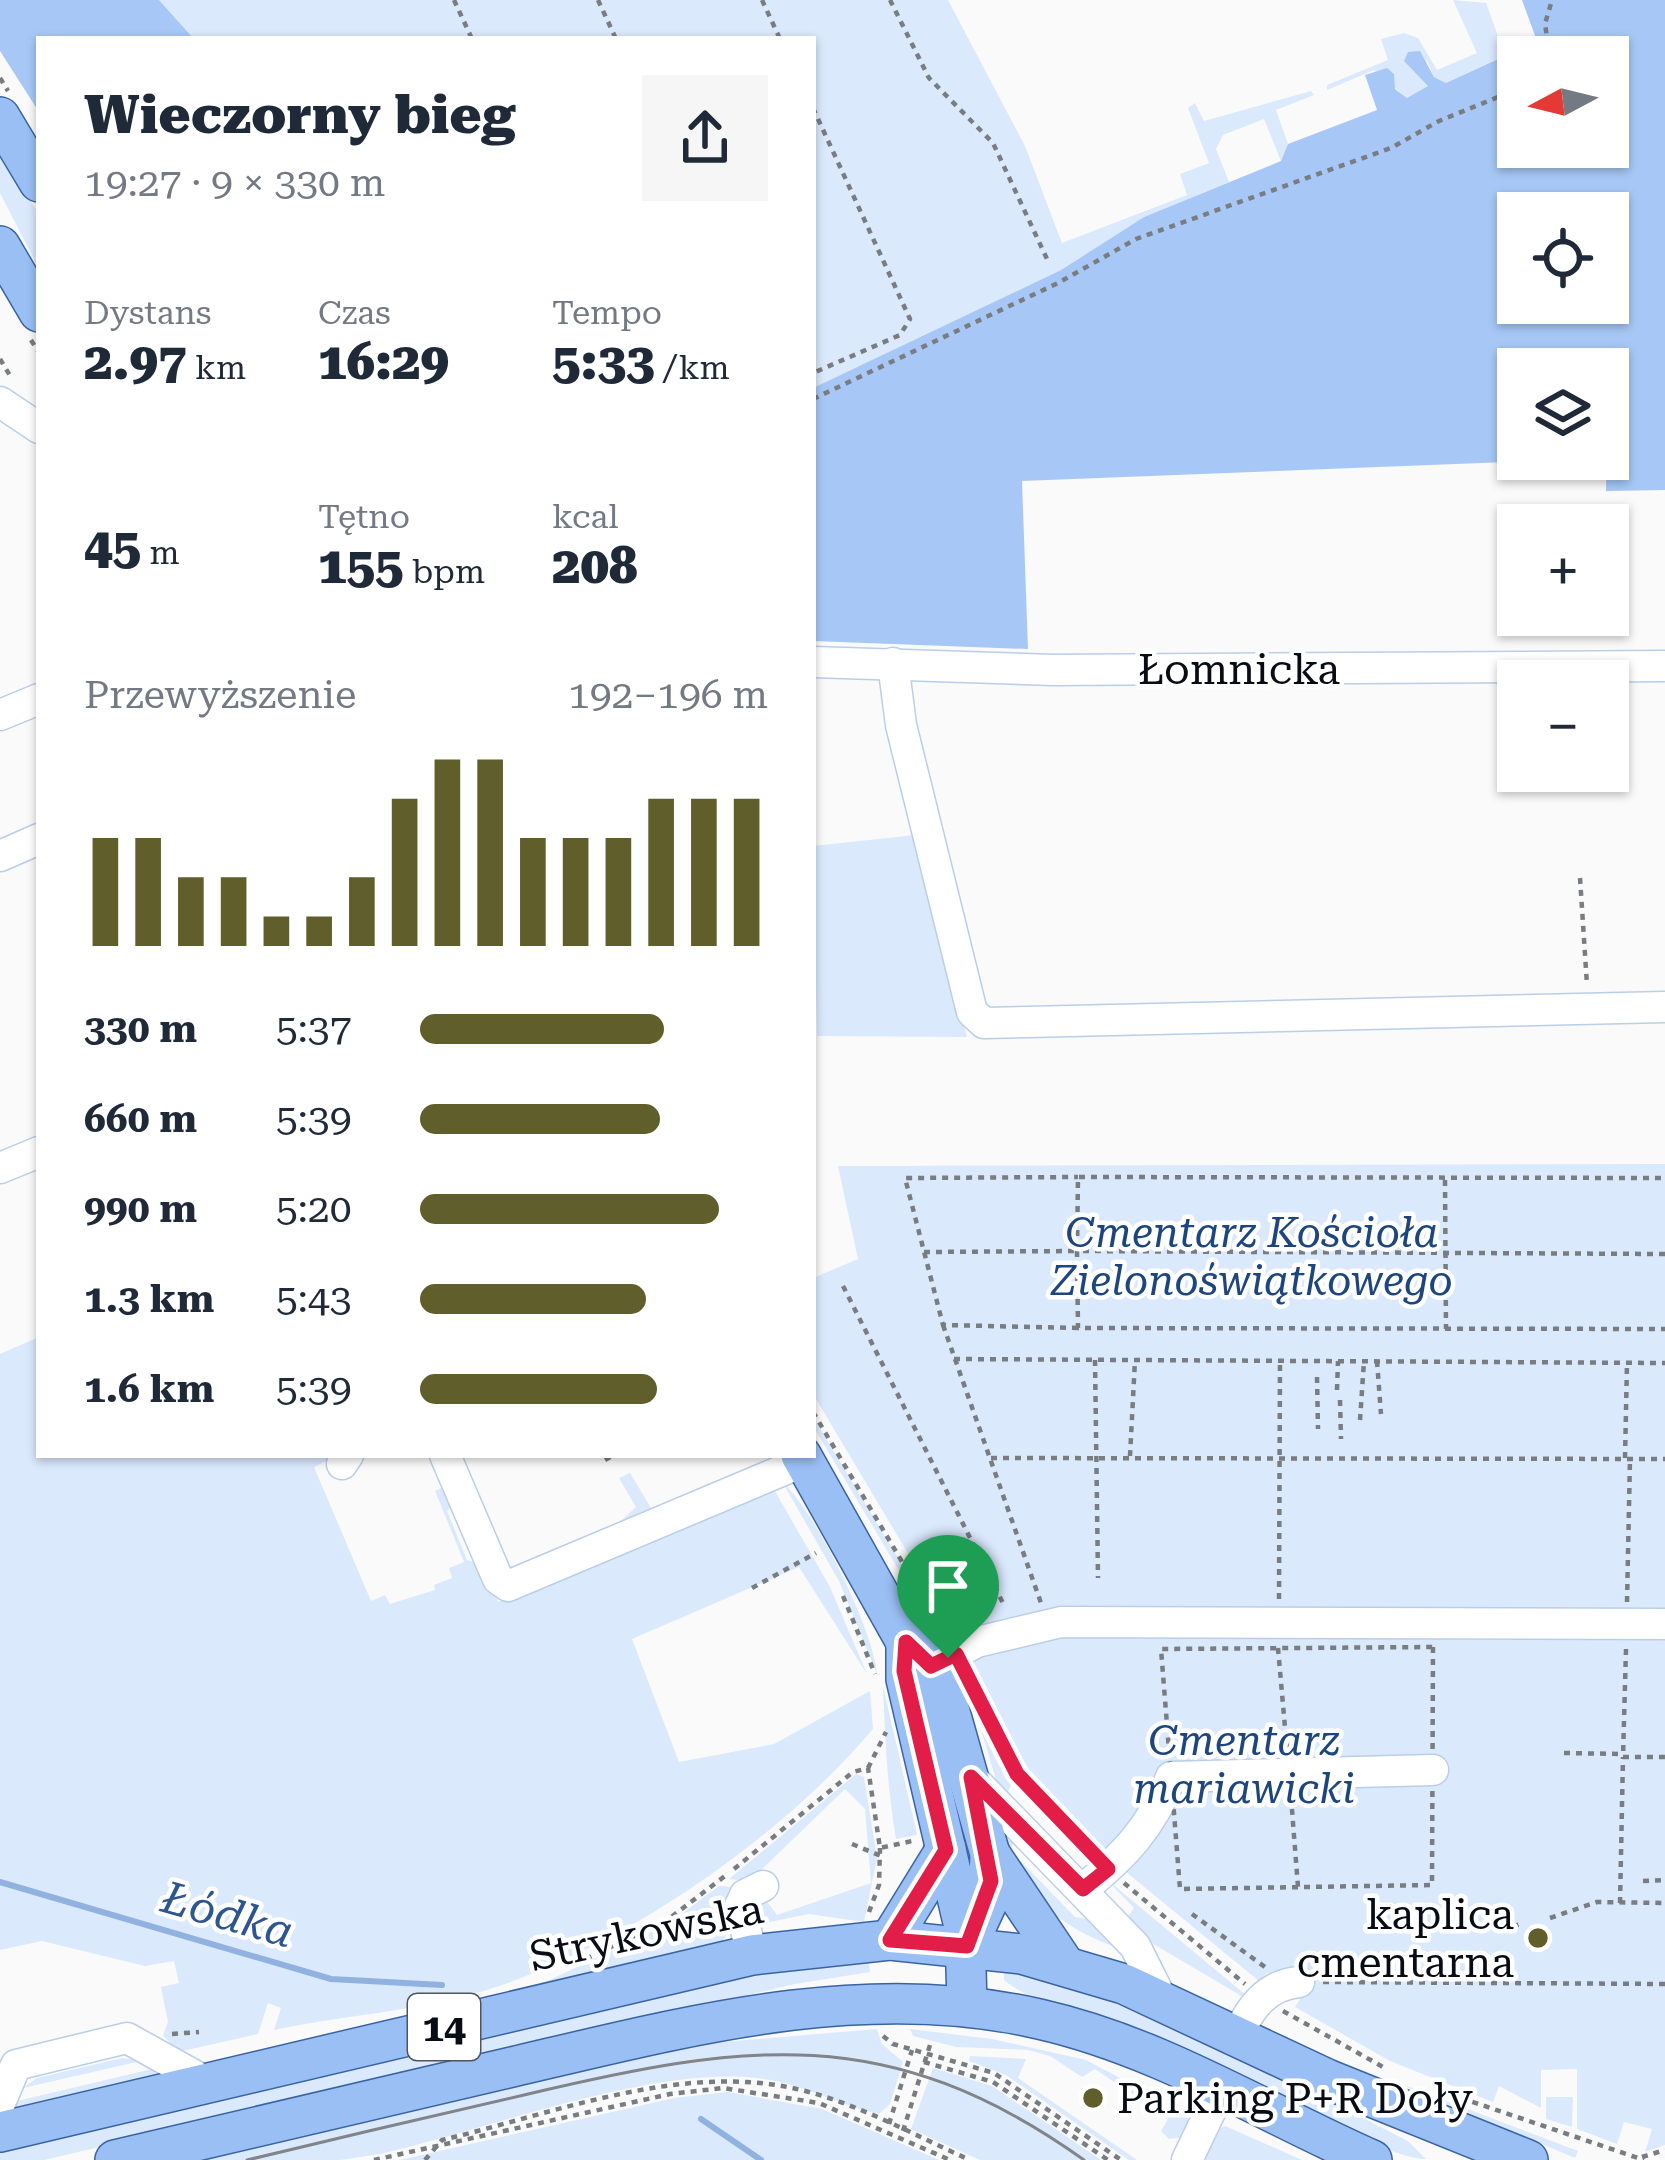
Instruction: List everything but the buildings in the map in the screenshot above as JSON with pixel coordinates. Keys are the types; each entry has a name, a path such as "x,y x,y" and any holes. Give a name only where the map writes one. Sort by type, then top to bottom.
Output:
{"main road":[{"path":"0,117 36,177"},
{"path":"0,246 36,306"},
{"path":"803,1458 943,1651 990,1854 988,1901 967,1946"},
{"path":"943,1651 904,1671 967,1946 967,2006"},
{"path":"880,1932 946,1850"},
{"path":"990,1854 1064,1964"},
{"name":"Strykowska","path":"0,2132 752,1955 880,1932 967,1946"},
{"name":"14","path":"967,1946 1064,1964 1161,1998 1327,2079 1503,2155"},
{"name":"14","path":"115,2160 692,2026 865,2004 967,2006 1090,2032 1222,2087 1372,2160"}],"street":[{"path":"0,403 36,426"},
{"name":"Łomnicka","path":"816,662 1053,670 1665,666"},
{"path":"893,663 902,724 972,1012 984,1023 1665,1007"},
{"path":"0,715 36,700"},
{"path":"0,856 36,840"},
{"path":"0,1168 36,1153"},
{"path":"446,1458 498,1579 508,1586 803,1458"},
{"path":"943,1651 1048,1623 1665,1624"},
{"path":"1083,1889 1119,1860 1158,1810 1171,1777 1432,1770"},
{"path":"971,1777 1140,1953 1161,1998"},
{"path":"752,1955 740,1906 748,1893 763,1886"},
{"path":"1237,2036 1266,1984 1299,1982"},
{"path":"0,2103 16,2065 127,2038 208,2083"},
{"path":"1187,2160 1222,2087"}],"path":[{"path":"454,0 471,36"},
{"path":"598,0 615,36"},
{"path":"762,0 779,36"},
{"path":"890,0 929,78 993,142 1047,259"},
{"path":"1547,36 1552,0"},
{"path":"816,398 1058,283 1136,239 1391,148 1451,115 1497,97"},
{"path":"816,115 910,320 900,334 816,372"},
{"path":"1580,878 1589,1008"},
{"path":"1078,1177 1078,1328"},
{"path":"1048,1623 943,1325 905,1178 1665,1178"},
{"path":"1444,1180 1445,1329"},
{"path":"924,1252 1665,1254"},
{"path":"843,1286 1017,1631"},
{"path":"943,1325 1665,1329"},
{"path":"954,1359 1665,1363"},
{"path":"1095,1360 1100,1459 1098,1578"},
{"path":"1130,1459 1135,1360"},
{"path":"1279,1623 1280,1360"},
{"path":"1337,1390 1338,1360"},
{"path":"1360,1420 1364,1360"},
{"path":"1377,1361 1381,1414"},
{"path":"1625,1458 1627,1363"},
{"path":"1317,1377 1318,1429"},
{"path":"1340,1400 1341,1439"},
{"path":"816,1418 943,1651 1024,1779 1266,1984 1390,2071"},
{"path":"605,1460 609,1458"},
{"path":"992,1458 1665,1459"},
{"path":"752,1588 817,1551 828,1566"},
{"path":"837,1582 877,1682"},
{"path":"868,1768 882,1745 885,1718"},
{"path":"1564,1753 1623,1755 1619,1903"},
{"path":"852,1844 873,1858 881,1856"},
{"path":"880,1848 880,1932"},
{"path":"1643,1881 1665,1880"},
{"path":"1550,1918 1597,1902 1665,1903"},
{"path":"1192,1914 1266,1984"},
{"path":"1429,1926 1509,1928 1523,1923"},
{"path":"1299,1982 1665,1984"},
{"path":"880,2027 887,2042 993,2082 1108,2160"},
{"path":"902,2134 930,2045"},
{"path":"889,2124 912,2050"},
{"path":"926,2058 1004,2079 1121,2160"},
{"path":"425,2160 430,2148 442,2140 712,2081 801,2090 889,2124 950,2160"},
{"path":"374,2160 670,2094 723,2088 799,2097 970,2160"},
{"path":"1451,2094 1641,2159 1665,2150"},
{"path":"1605,2160 1609,2150"}],"green space":[{"path":"159,0 948,0 1025,146 1062,243 1187,195 1180,174 1209,163 1188,108 1195,103 1204,121 1311,91 1314,95 1276,110 1288,144 1281,161 1264,119 1223,135 1216,149 1229,182 1144,217 1061,270 816,387 816,36 191,36"},
{"path":"1453,0 1486,3 1498,36 1497,59 1446,83 1434,77 1426,58 1428,87 1407,98 1374,70 1327,90 1327,85 1388,60 1381,39 1404,33 1418,38 1437,70 1477,53"},
{"path":"0,156 36,210 36,263 0,193"},
{"path":"915,835 967,1037 817,1036 816,846"},
{"path":"1665,1164 1665,2145 1645,2152 1652,2129 1624,2122 1617,2144 1577,2129 1577,2069 1541,2070 1541,2108 1499,2086 1493,2102 1390,2061 1295,2007 1300,1999 1297,1973 1267,1973 1259,1981 1126,1872 1136,1863 1130,1851 1109,1858 1078,1820 1073,1824 1060,1803 1056,1806 1039,1789 959,1639 816,1399 816,1277 858,1259 838,1166"},
{"path":"36,1338 36,1458 328,1458 314,1467 371,1601 385,1595 390,1604 435,1590 434,1585 452,1578 449,1568 464,1562 435,1491 448,1485 453,1505 447,1511 467,1560 481,1564 498,1602 772,1486 830,1587 867,1674 799,1567 632,1639 679,1762 774,1744 870,1691 873,1729 836,1770 747,1848 698,1884 594,1946 490,1989 437,2003 274,2030 281,2008 268,2003 258,2034 178,2052 163,2035 168,2022 161,1987 179,1983 174,1961 145,1966 42,1941 0,1950 0,1354"},
{"path":"816,1422 936,1621 951,1649 947,1651 816,1431"},
{"path":"630,1473 651,1508 621,1521 636,1507 619,1478"},
{"path":"783,1483 811,1518 841,1573 866,1630 877,1674 839,1581"},
{"path":"883,1686 917,1835 896,1839 888,1781"},
{"path":"990,1727 1015,1778 1006,1795 997,1783 982,1733"},
{"path":"856,1774 864,1777 877,1858 864,1922 809,1914 759,1924 750,1907 765,1899 777,1915 871,1883 865,1809 845,1789 748,1881 729,1879"},
{"path":"1016,1831 1011,1851 1075,1917 1101,1921 1130,1953 1070,1925 1040,1900 1006,1843"},
{"path":"1105,1878 1247,1996 1133,1932 1127,1918 1134,1908"},
{"path":"719,1886 738,1887 723,1941 543,1983 668,1924"},
{"path":"868,1958 870,1972 795,1984 44,2160 0,2160 0,2148 736,1977"},
{"path":"1004,1970 1161,2019 1408,2141 1426,2159 1379,2146 1171,2044 1042,2001 1004,1980"},
{"path":"877,2029 882,2044 903,2062 890,2104 879,2114 772,2080 714,2077 619,2090 380,2154 340,2160 195,2160 698,2044"},
{"path":"910,2029 992,2039 1086,2060 1186,2113 1190,2122 1185,2137 1169,2139 1161,2131 1168,2119 1095,2069 1082,2077 1050,2056 1028,2050 956,2047 913,2036"},
{"path":"970,2056 1026,2059 1018,2078 1137,2160 1129,2160 1006,2075 969,2061"},
{"path":"122,2058 141,2061 23,2088 37,2078"},
{"path":"933,2068 992,2086 1101,2160 980,2160 911,2129"},
{"path":"152,2069 157,2076 13,2110 17,2101"},
{"path":"1386,2078 1578,2151 1575,2158"},
{"path":"728,2092 822,2109 939,2160 400,2160 674,2098"},
{"path":"1546,2097 1573,2097 1572,2127 1546,2119"},
{"path":"1225,2126 1302,2160 1205,2160 1215,2131"}],"shaded area":[{"path":"0,0 159,0 191,36 36,36 36,107 0,51"},
{"path":"1522,0 1665,0 1665,490 1606,491 1606,480 1629,480 1629,348 1497,348 1497,462 1022,481 1028,649 816,641 816,387 1061,270 1144,217 1281,161 1288,144 1377,110 1365,75 1387,68 1394,74 1395,89 1407,98 1428,86 1404,61 1408,52 1420,51 1434,77 1446,83 1497,59 1497,168 1629,168 1629,36 1535,36"}],"waterway":[{"name":"Łódka","path":"0,1882 331,1979 442,1985"},
{"name":"Łódka","path":"701,2119 761,2160"}],"tram line":[{"path":"247,2160 603,2077 746,2056 813,2056 879,2064 945,2083 1013,2115 1084,2160"}],"place":[{"name":"kaplica cmentarna","path":"1538,1938"},
{"name":"Parking P+R Doły","path":"1093,2098"}],"route":[{"path":"906,1642 931,1666 948,1658 956,1654 1017,1774 1108,1869 1083,1889 971,1777 990,1854 991,1881 988,1901 967,1946 890,1940 946,1850 904,1671 906,1642"}],"park label":[{"name":"Cmentarz Kościoła Zielonoświątkowego","path":"1252,1256"},
{"name":"Cmentarz mariawicki","path":"1244,1764"}]}
